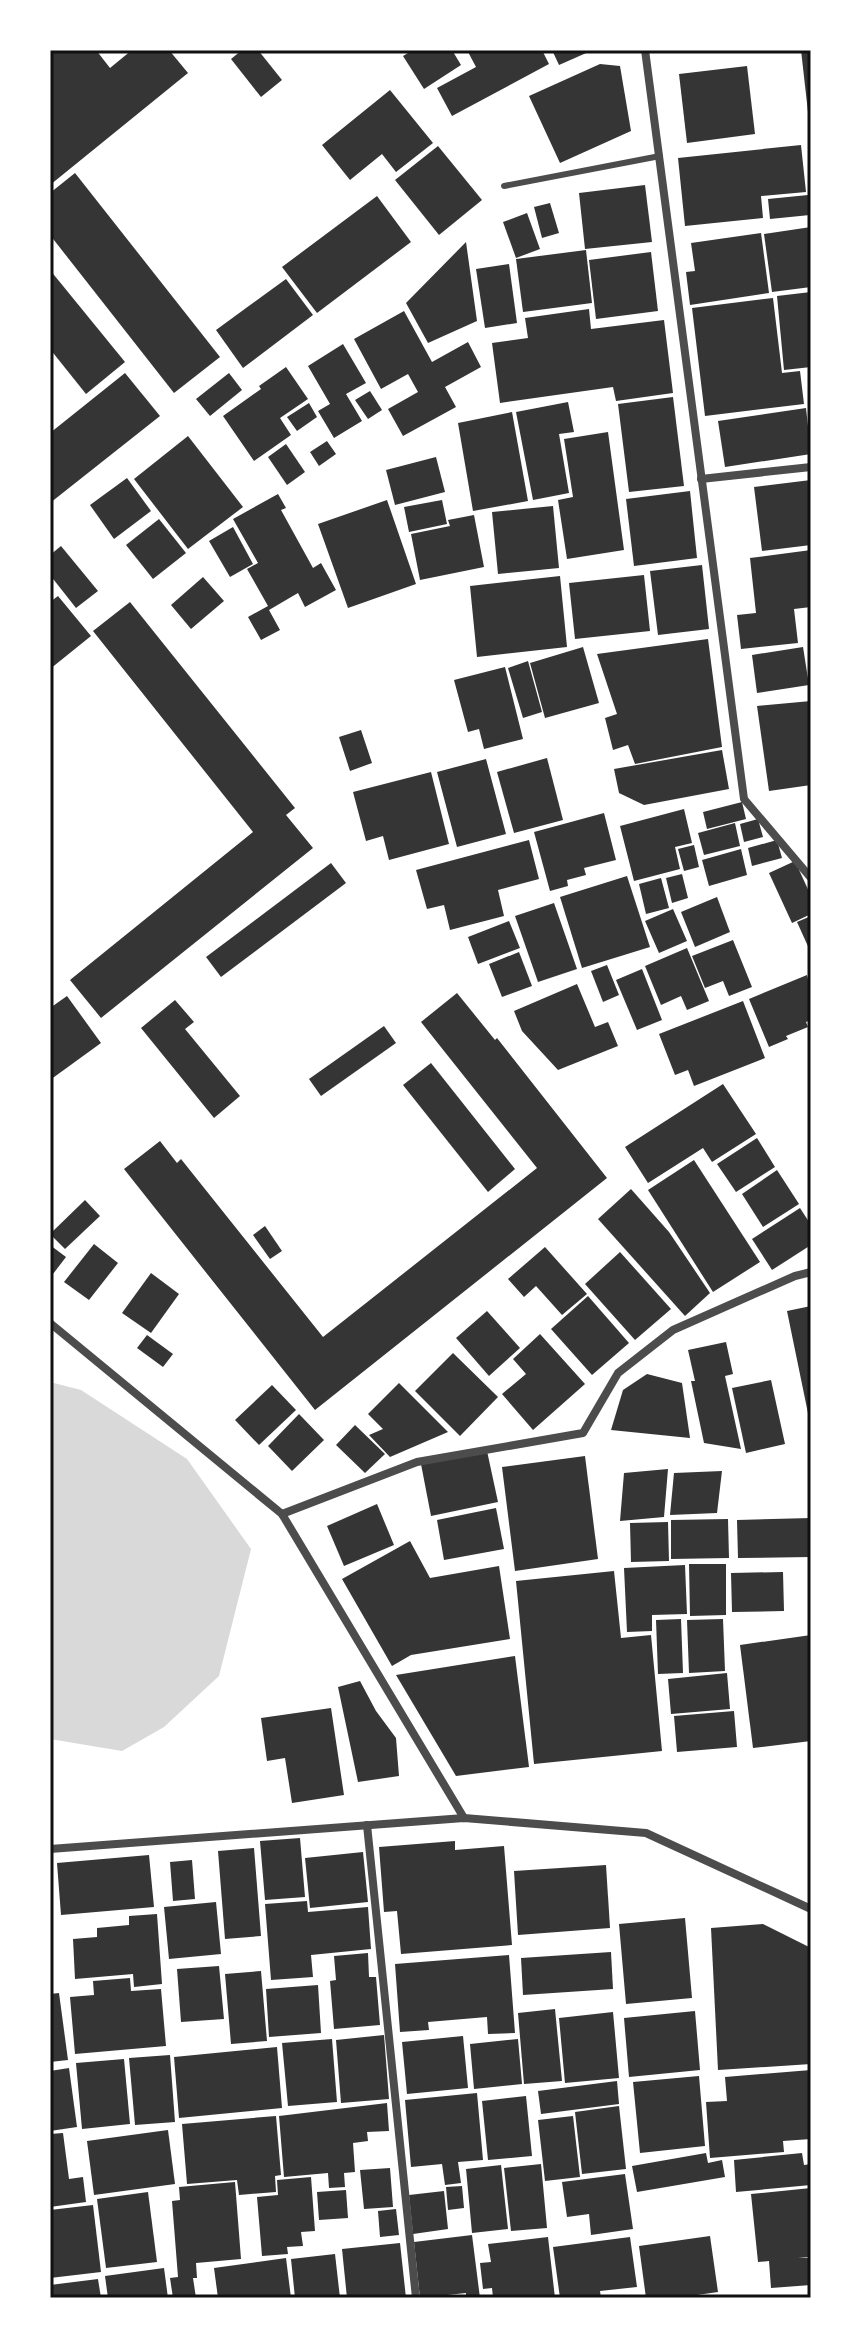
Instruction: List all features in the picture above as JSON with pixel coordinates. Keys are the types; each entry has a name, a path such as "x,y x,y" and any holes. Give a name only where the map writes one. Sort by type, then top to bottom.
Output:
{"street":[{"path":"645,50 744,799 811,878"},
{"path":"701,479 811,467"},
{"path":"282,1514 417,1462 583,1433 618,1373 673,1330 795,1276 811,1272"},
{"path":"50,1323 282,1514 464,1818"},
{"path":"50,1849 464,1818 646,1833 811,1909"},
{"path":"367,1825 416,2298"}],"lane":[{"path":"504,186 660,156"}],"shaded area":[{"path":"50,1382 81,1390 187,1459 251,1549 219,1676 164,1727 122,1751 50,1739"}],"building":[{"path":"50,50 96,50 110,68 132,50 169,50 188,73 50,185"},
{"path":"242,50 258,50 282,80 261,97 231,59"},
{"path":"413,50 452,50 461,65 424,89 403,56"},
{"path":"467,50 542,50 549,64 452,116 437,88 476,67"},
{"path":"552,50 593,50 559,65"},
{"path":"801,50 811,50 809,121"},
{"path":"600,64 620,66 631,131 560,163 529,96"},
{"path":"747,66 755,134 687,143 679,74"},
{"path":"390,90 433,143 396,172 382,154 350,180 322,145"},
{"path":"801,145 806,192 761,196 763,218 685,226 678,158"},
{"path":"438,146 482,200 439,235 395,180"},
{"path":"75,173 220,357 174,393 50,235 50,193"},
{"path":"645,185 652,242 585,249 579,193"},
{"path":"808,195 810,215 770,219 768,199"},
{"path":"377,196 411,242 317,313 282,267"},
{"path":"550,203 559,233 542,238 534,207"},
{"path":"527,213 540,249 516,258 503,222"},
{"path":"811,227 811,287 772,292 764,234"},
{"path":"761,233 769,293 690,305 686,272 695,271 691,243"},
{"path":"466,242 477,321 428,343 406,303"},
{"path":"586,250 592,303 523,312 516,259"},
{"path":"651,252 658,311 596,319 589,260"},
{"path":"509,264 517,323 485,328 476,269"},
{"path":"50,270 125,362 86,394 50,349"},
{"path":"286,279 313,315 243,368 216,330"},
{"path":"811,292 811,367 784,370 777,296"},
{"path":"773,298 782,373 800,371 804,404 705,416 692,308"},
{"path":"589,309 591,329 664,320 673,393 616,401 613,387 500,403 492,343 528,338 525,318"},
{"path":"404,311 432,362 468,342 481,367 445,387 456,407 403,436 388,409 418,392 408,374 381,389 354,339"},
{"path":"343,344 366,383 346,394 362,421 334,438 318,411 330,404 308,366"},
{"path":"286,367 308,399 280,418 291,435 254,461 223,416"},
{"path":"125,373 160,416 50,503 50,433"},
{"path":"229,373 242,390 210,416 196,399"},
{"path":"370,391 382,410 368,419 355,400"},
{"path":"673,397 684,486 629,492 618,404"},
{"path":"568,402 574,432 559,434 569,493 533,500 516,412"},
{"path":"309,403 317,417 297,431 287,417"},
{"path":"806,408 811,454 725,467 718,421"},
{"path":"512,412 528,501 473,511 458,423"},
{"path":"608,432 624,550 567,559 558,500 573,497 564,439"},
{"path":"188,436 243,507 188,549 134,479"},
{"path":"327,441 336,454 319,466 310,452"},
{"path":"286,444 305,472 287,485 268,457"},
{"path":"436,457 445,492 395,505 386,470"},
{"path":"127,478 151,511 114,539 90,505"},
{"path":"811,480 811,545 762,551 754,487"},
{"path":"690,491 697,558 634,566 626,499"},
{"path":"278,494 286,508 281,510 313,568 321,563 336,590 305,607 298,593 269,610 280,630 261,640 248,617 268,606 247,569 258,563 233,519"},
{"path":"387,500 416,584 348,608 318,524"},
{"path":"442,500 447,524 409,532 404,507"},
{"path":"553,506 559,568 498,574 492,512"},
{"path":"474,515 484,567 420,580 411,534 450,526 448,520"},
{"path":"159,519 186,553 153,579 126,545"},
{"path":"233,527 253,564 230,577 209,541"},
{"path":"61,546 98,591 76,608 50,575 50,555"},
{"path":"811,550 811,607 794,609 798,643 741,649 737,615 756,613 750,558"},
{"path":"702,565 709,629 658,635 650,571"},
{"path":"644,575 650,631 575,639 569,583"},
{"path":"560,576 567,647 477,657 470,586"},
{"path":"203,577 224,601 191,629 171,605"},
{"path":"58,596 91,636 50,669 50,602"},
{"path":"130,602 295,808 286,815 313,848 101,1018 70,980 253,832 93,631"},
{"path":"708,639 722,747 635,764 628,745 613,750 605,718 617,714 597,654"},
{"path":"583,647 599,703 545,718 530,663"},
{"path":"803,647 809,685 757,693 752,655"},
{"path":"528,661 542,712 523,718 508,668"},
{"path":"505,667 523,739 484,749 479,729 468,732 454,680"},
{"path":"811,701 811,785 769,791 757,706"},
{"path":"361,730 372,763 350,771 339,737"},
{"path":"722,750 729,789 644,805 619,793 614,769"},
{"path":"547,758 563,820 514,833 497,772"},
{"path":"486,759 506,834 457,847 437,772"},
{"path":"431,772 449,844 389,860 383,836 366,841 353,792"},
{"path":"742,802 746,819 707,829 703,812"},
{"path":"684,809 692,843 675,847 680,869 634,881 620,826"},
{"path":"604,813 616,860 584,868 586,875 567,880 568,886 550,891 534,832"},
{"path":"758,819 763,837 744,842 740,824"},
{"path":"735,823 740,846 704,855 698,833"},
{"path":"529,840 539,879 498,890 504,916 450,930 444,905 427,909 416,870"},
{"path":"777,840 782,858 752,866 748,848"},
{"path":"694,845 699,867 684,871 678,849"},
{"path":"741,849 747,875 709,886 702,860"},
{"path":"795,861 811,896 811,914 792,923 769,873"},
{"path":"331,863 346,883 221,977 206,957"},
{"path":"682,874 688,898 672,903 666,878"},
{"path":"627,876 650,947 582,968 560,897"},
{"path":"661,878 669,908 646,914 639,884"},
{"path":"717,897 730,932 695,947 681,912"},
{"path":"554,903 577,969 538,982 515,916"},
{"path":"673,909 687,941 659,953 645,921"},
{"path":"811,916 811,953 797,922"},
{"path":"509,921 520,948 478,964 468,937"},
{"path":"733,940 752,987 729,996 723,981 705,988 692,956"},
{"path":"687,948 709,1001 687,1010 681,996 661,1005 645,966"},
{"path":"519,952 532,986 502,997 489,964"},
{"path":"607,965 619,995 603,1002 591,971"},
{"path":"642,969 662,1020 637,1030 616,980"},
{"path":"807,975 808,979 811,978 811,1020 806,1022 808,1027 769,1047 749,999"},
{"path":"577,984 595,1027 608,1022 618,1046 558,1070 522,1031 514,1011"},
{"path":"457,993 495,1040 497,1038 607,1178 315,1410 124,1169 160,1141 177,1163 181,1159 323,1337 537,1168 421,1022"},
{"path":"67,996 101,1043 50,1080 50,1008"},
{"path":"175,1000 194,1022 185,1029 240,1096 214,1118 141,1028"},
{"path":"743,1001 765,1058 694,1086 688,1070 675,1075 659,1034"},
{"path":"384,1026 396,1043 321,1096 309,1079"},
{"path":"431,1063 515,1169 488,1192 403,1085"},
{"path":"723,1084 756,1134 712,1162 703,1148 648,1183 625,1147"},
{"path":"757,1138 775,1167 736,1192 717,1164"},
{"path":"694,1160 760,1262 713,1292 648,1190"},
{"path":"777,1170 799,1204 763,1227 742,1194"},
{"path":"631,1189 669,1232 710,1293 685,1316 598,1219"},
{"path":"85,1200 100,1216 65,1249 50,1234"},
{"path":"800,1208 811,1225 811,1245 772,1270 752,1239"},
{"path":"265,1226 282,1251 270,1259 253,1235"},
{"path":"94,1244 118,1263 89,1300 64,1282"},
{"path":"50,1245 66,1257 53,1274 50,1272"},
{"path":"545,1247 587,1294 562,1315 536,1286 524,1297 508,1279"},
{"path":"620,1252 671,1309 635,1340 585,1284"},
{"path":"151,1273 179,1294 151,1333 122,1313"},
{"path":"588,1296 629,1343 592,1375 551,1329"},
{"path":"811,1306 811,1422 810,1423 787,1311"},
{"path":"487,1311 520,1348 489,1376 456,1338"},
{"path":"540,1334 585,1384 533,1430 502,1394 526,1374 513,1359"},
{"path":"147,1335 173,1354 163,1367 137,1348"},
{"path":"726,1342 733,1374 725,1376 741,1449 704,1443 691,1381 695,1381 688,1350"},
{"path":"453,1353 498,1397 460,1436 415,1391"},
{"path":"647,1374 682,1383 690,1438 611,1430 623,1390"},
{"path":"771,1380 785,1444 746,1453 732,1388"},
{"path":"399,1383 448,1432 390,1457 369,1435 383,1429 368,1414"},
{"path":"272,1385 296,1410 259,1445 235,1420"},
{"path":"299,1414 324,1440 292,1471 268,1446"},
{"path":"355,1425 385,1454 365,1473 336,1445"},
{"path":"487,1451 498,1502 431,1516 421,1464"},
{"path":"585,1456 598,1559 515,1571 502,1467"},
{"path":"668,1469 664,1517 620,1521 624,1473"},
{"path":"722,1471 717,1513 670,1515 674,1473"},
{"path":"377,1504 394,1545 344,1566 327,1526"},
{"path":"496,1508 504,1549 444,1560 437,1520"},
{"path":"811,1518 811,1557 738,1558 737,1520"},
{"path":"728,1519 729,1558 671,1559 671,1520"},
{"path":"668,1522 669,1561 631,1562 630,1523"},
{"path":"410,1541 430,1578 499,1566 510,1639 411,1655 392,1666 342,1579"},
{"path":"689,1564 726,1564 726,1615 690,1616"},
{"path":"685,1565 687,1614 652,1615 652,1631 627,1632 624,1568"},
{"path":"614,1571 621,1638 651,1635 662,1751 534,1764 516,1581"},
{"path":"783,1572 784,1611 732,1612 731,1573"},
{"path":"681,1619 683,1673 658,1674 656,1620"},
{"path":"723,1619 725,1671 689,1673 687,1620"},
{"path":"811,1635 811,1741 753,1748 740,1645"},
{"path":"515,1656 529,1767 456,1776 396,1675"},
{"path":"727,1673 730,1709 671,1714 668,1679"},
{"path":"360,1681 376,1711 396,1738 399,1776 358,1782 338,1687"},
{"path":"331,1708 344,1795 292,1803 285,1758 267,1761 261,1718"},
{"path":"734,1711 737,1747 677,1752 674,1716"},
{"path":"300,1838 305,1897 265,1900 260,1841"},
{"path":"455,1841 455,1850 504,1846 512,1945 401,1954 397,1911 384,1912 379,1847"},
{"path":"254,1848 261,1936 225,1939 218,1851"},
{"path":"363,1852 368,1902 310,1908 305,1858"},
{"path":"149,1855 154,1907 61,1915 57,1863"},
{"path":"192,1860 195,1899 173,1901 170,1862"},
{"path":"606,1865 610,1928 518,1935 514,1871"},
{"path":"307,1901 308,1912 368,1907 371,1949 311,1955 313,1977 271,1980 265,1904"},
{"path":"216,1902 221,1954 169,1959 164,1907"},
{"path":"157,1914 162,1984 134,1987 133,1974 75,1979 73,1939 97,1937 97,1928 129,1925 129,1916"},
{"path":"685,1918 692,1998 626,2004 619,1924"},
{"path":"763,1924 811,1948 811,2064 718,2070 711,1928"},
{"path":"611,1952 613,1989 523,1995 521,1958"},
{"path":"368,1953 369,1977 376,1977 380,2025 334,2029 330,1981 336,1980 334,1956"},
{"path":"509,1955 515,2033 488,2034 487,2017 428,2022 429,2030 400,2032 395,1964"},
{"path":"219,1966 224,2019 181,2022 177,1969"},
{"path":"261,1971 267,2041 231,2044 225,1974"},
{"path":"130,1978 131,1991 161,1989 166,2046 75,2054 70,1997 94,1995 93,1981"},
{"path":"318,1985 321,2033 269,2037 266,1989"},
{"path":"59,1993 68,2060 50,2062 50,1994"},
{"path":"555,2009 562,2081 524,2084 518,2013"},
{"path":"695,2011 700,2070 629,2077 624,2018"},
{"path":"613,2012 619,2078 565,2083 559,2018"},
{"path":"384,2035 389,2099 341,2103 336,2040"},
{"path":"463,2036 468,2088 407,2094 402,2042"},
{"path":"332,2039 337,2102 288,2106 282,2043"},
{"path":"518,2039 522,2084 474,2089 470,2044"},
{"path":"277,2047 282,2108 179,2118 174,2057"},
{"path":"170,2055 175,2122 135,2125 129,2058"},
{"path":"124,2059 130,2124 82,2129 76,2063"},
{"path":"69,2068 77,2127 50,2131 50,2071"},
{"path":"811,2070 811,2139 783,2141 784,2152 710,2158 706,2102 727,2101 725,2077"},
{"path":"699,2076 705,2146 640,2153 633,2082"},
{"path":"617,2081 619,2104 541,2114 538,2091"},
{"path":"477,2093 483,2160 458,2162 461,2183 445,2185 442,2164 411,2167 405,2100"},
{"path":"526,2096 532,2156 488,2160 482,2101"},
{"path":"387,2103 389,2131 367,2132 368,2141 353,2143 355,2172 344,2173 345,2187 329,2188 328,2173 284,2177 279,2116"},
{"path":"619,2106 626,2169 582,2174 575,2112"},
{"path":"276,2116 281,2175 275,2176 276,2192 239,2195 237,2180 187,2184 182,2124"},
{"path":"573,2116 580,2177 545,2181 538,2120"},
{"path":"168,2130 175,2184 94,2195 87,2141"},
{"path":"63,2133 69,2179 83,2177 86,2202 50,2207 50,2134"},
{"path":"706,2153 708,2163 722,2160 725,2177 637,2192 632,2166"},
{"path":"802,2153 804,2165 811,2164 811,2185 736,2192 734,2160"},
{"path":"541,2164 547,2228 511,2231 504,2168"},
{"path":"501,2165 508,2229 472,2233 466,2169"},
{"path":"390,2168 393,2207 364,2209 360,2170"},
{"path":"625,2174 633,2229 591,2235 589,2214 567,2217 562,2182"},
{"path":"311,2177 315,2231 301,2232 303,2246 287,2247 288,2254 262,2256 257,2197 278,2195 277,2180"},
{"path":"235,2182 241,2259 196,2263 197,2278 193,2278 196,2298 173,2298 170,2278 178,2277 172,2201 180,2200 179,2187"},
{"path":"462,2186 464,2208 448,2210 446,2187"},
{"path":"811,2188 811,2257 798,2258 811,2258 811,2285 771,2288 769,2261 758,2262 751,2194"},
{"path":"346,2190 348,2218 319,2220 317,2192"},
{"path":"444,2191 448,2229 413,2234 409,2195"},
{"path":"148,2192 157,2262 106,2268 97,2199"},
{"path":"93,2205 101,2272 50,2278 50,2210"},
{"path":"396,2209 399,2235 380,2237 378,2211"},
{"path":"472,2235 480,2298 466,2298 466,2293 420,2298 414,2242"},
{"path":"710,2236 718,2292 676,2298 646,2298 639,2246"},
{"path":"548,2237 555,2298 493,2298 492,2288 483,2289 480,2263 491,2262 488,2244"},
{"path":"630,2237 637,2287 600,2291 601,2298 560,2298 553,2247"},
{"path":"400,2243 406,2298 347,2298 342,2249"},
{"path":"335,2254 340,2298 295,2298 291,2259"},
{"path":"286,2258 291,2298 218,2298 214,2268"},
{"path":"164,2268 168,2298 108,2298 105,2276"},
{"path":"98,2279 101,2298 50,2298 50,2285"}]}
